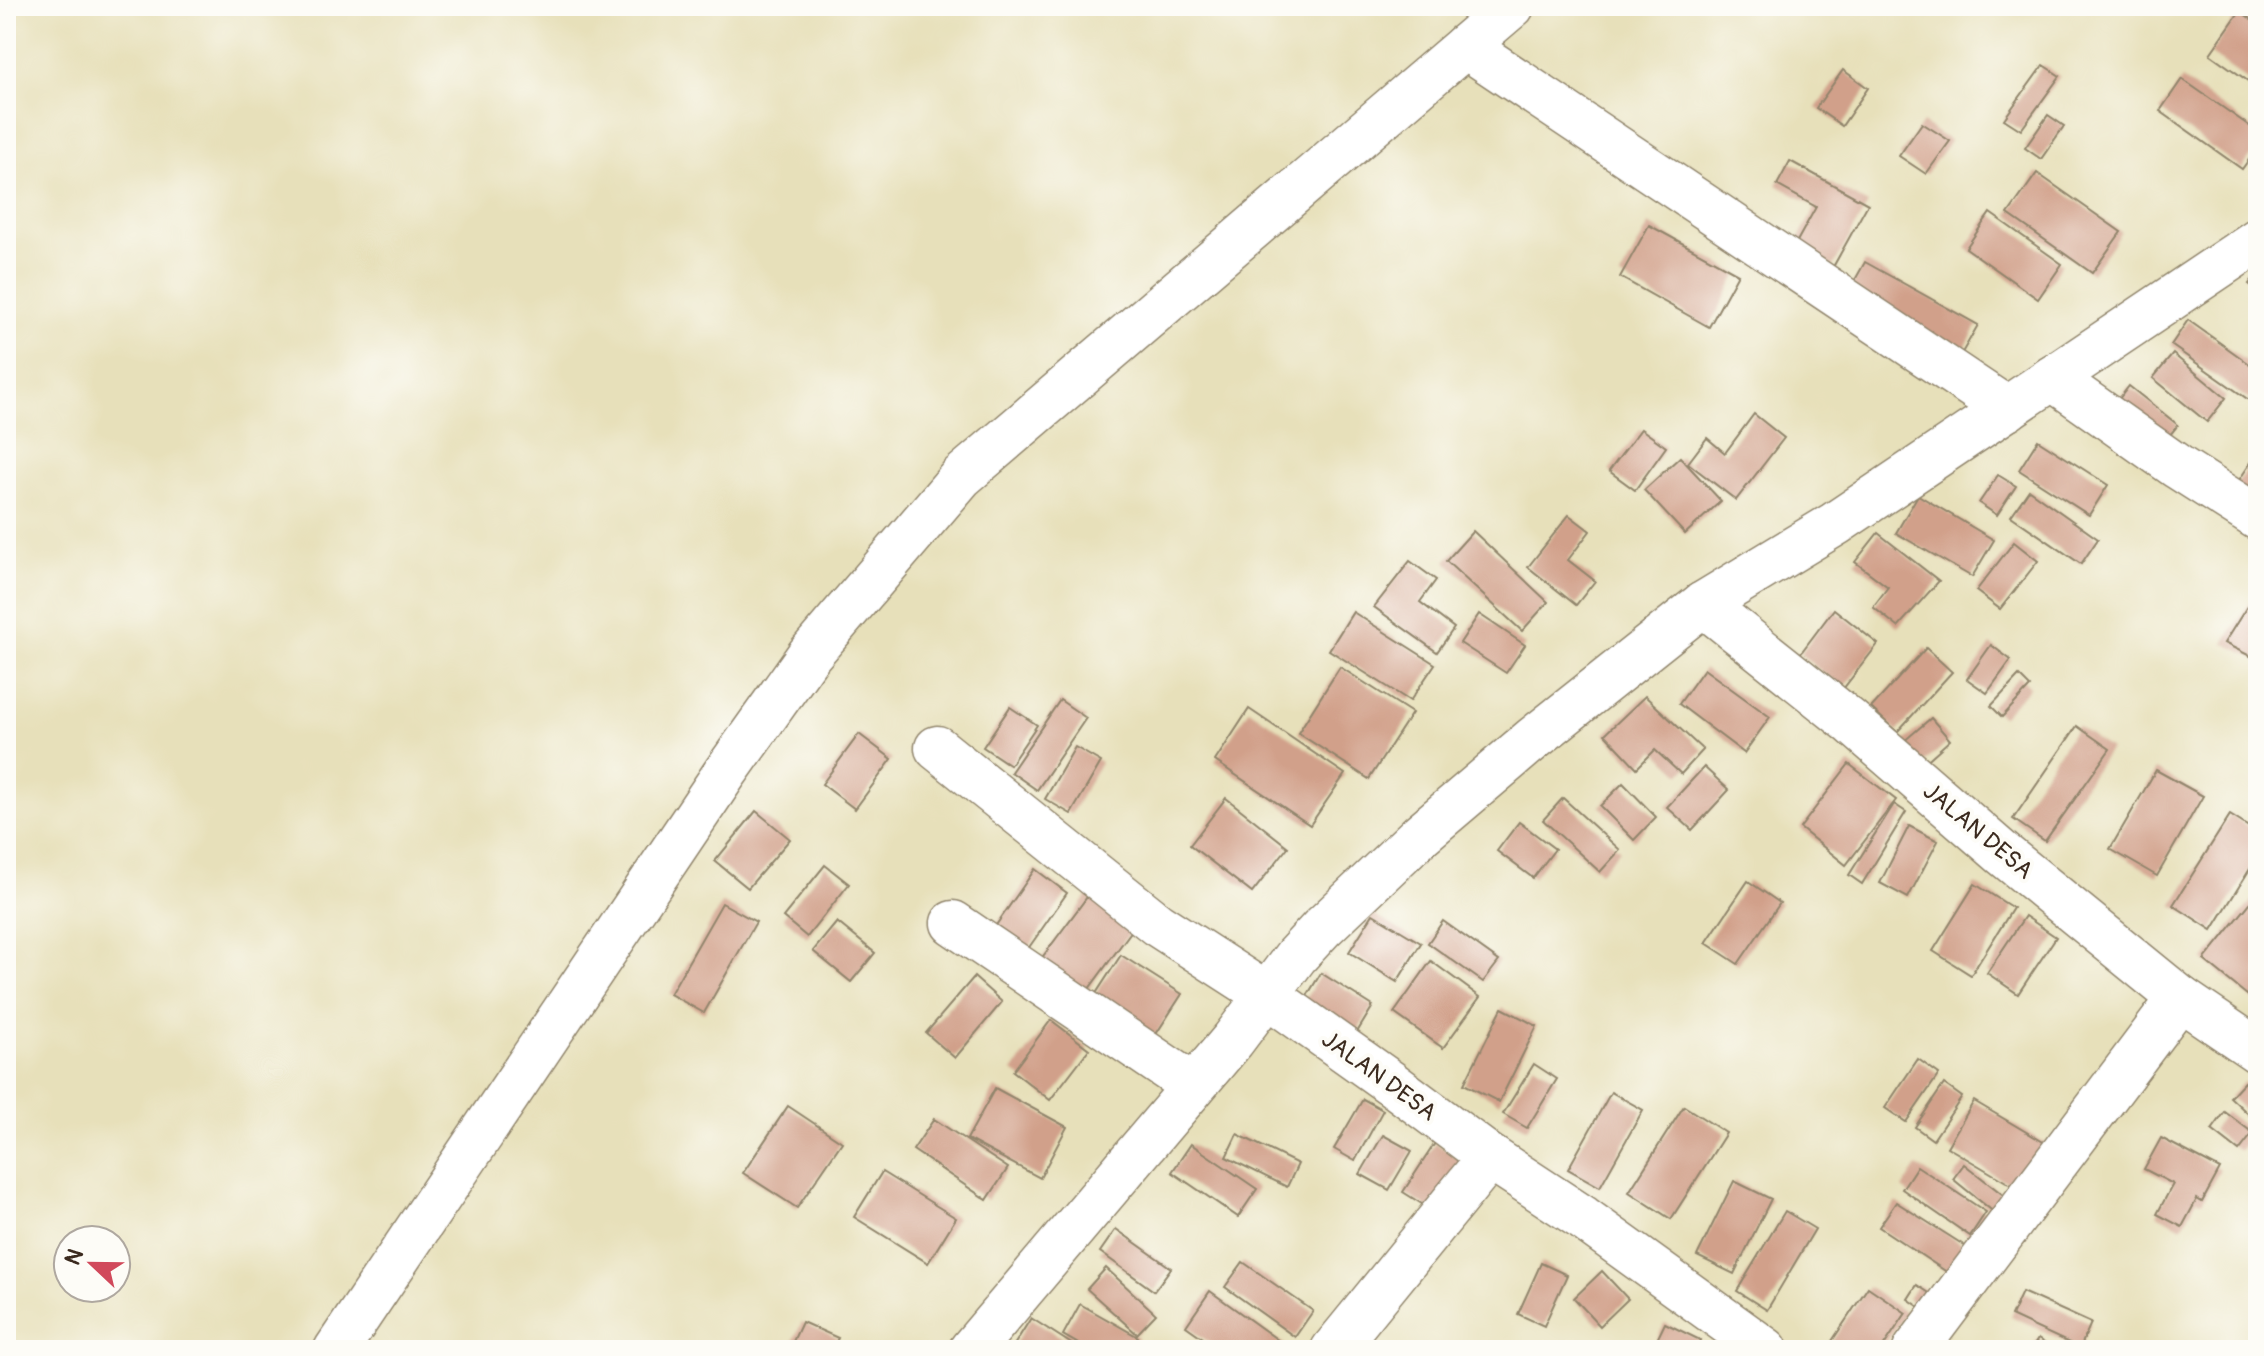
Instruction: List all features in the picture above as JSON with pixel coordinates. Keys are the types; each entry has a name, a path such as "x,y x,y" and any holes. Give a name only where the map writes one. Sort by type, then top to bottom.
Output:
{"street":[{"path":"336,1350 725,773 809,655 961,477 1512,6"},
{"path":"1465,46 2007,409"},
{"path":"971,1350 1233,1040 1244,982 1322,928 1420,835 1533,739 1703,604 1835,524 2258,240"},
{"path":"2052,378 2178,467 2258,518"},
{"name":"JALAN DESA","path":"1703,604 1850,721 2002,853 2180,998 2256,1045"},
{"name":"JALAN DESA","path":"937,748 1157,924 1391,1083 1490,1157 1583,1218 1766,1350"},
{"path":"953,923 1192,1085"},
{"path":"1915,1350 2180,998"},
{"path":"1333,1350 1490,1157"}],"building":[{"path":"2240,11 2258,24 2258,88 2210,54"},
{"path":"2043,65 2060,76 2021,130 2004,119"},
{"path":"1843,70 1868,88 1842,126 1816,108"},
{"path":"2182,79 2258,132 2258,147 2242,169 2160,111"},
{"path":"2048,115 2064,126 2041,159 2025,148"},
{"path":"1922,123 1950,141 1926,174 1899,156"},
{"path":"1790,161 1868,204 1833,267 1795,245 1816,207 1777,185"},
{"path":"2037,173 2121,232 2092,273 2008,214"},
{"path":"1990,213 2062,264 2038,299 1966,248"},
{"path":"1649,225 1738,274 1709,327 1620,277"},
{"path":"1865,262 1978,325 1959,358 1846,296"},
{"path":"2258,272 2258,291 2249,284"},
{"path":"2188,320 2258,370 2258,388 2249,400 2171,345"},
{"path":"2173,354 2226,398 2207,422 2153,378"},
{"path":"2129,386 2178,425 2161,446 2112,408"},
{"path":"1754,414 1784,438 1736,500 1688,463 1707,438 1725,453"},
{"path":"1641,429 1666,447 1635,490 1609,471"},
{"path":"2038,440 2108,485 2089,515 2019,470"},
{"path":"2258,452 2258,510 2231,492"},
{"path":"1680,457 1721,501 1685,534 1644,490"},
{"path":"1998,475 2016,486 1997,515 1979,503"},
{"path":"2029,490 2098,539 2081,564 2011,516"},
{"path":"1918,495 1994,540 1972,577 1896,533"},
{"path":"1569,515 1590,531 1568,560 1595,581 1576,605 1528,567"},
{"path":"1473,531 1548,602 1522,631 1446,561"},
{"path":"1878,533 1939,581 1898,627 1873,607 1888,587 1855,562"},
{"path":"2014,542 2038,561 2000,609 1976,591"},
{"path":"1410,561 1436,580 1420,602 1454,628 1437,652 1374,607"},
{"path":"2258,589 2258,660 2224,643"},
{"path":"1834,609 1878,644 1843,689 1800,654"},
{"path":"1353,612 1435,664 1410,701 1329,650"},
{"path":"1479,614 1525,645 1506,673 1460,643"},
{"path":"1991,645 2011,660 1987,693 1967,679"},
{"path":"1926,648 1952,672 1897,732 1871,708"},
{"path":"1340,667 1412,713 1369,779 1298,733"},
{"path":"1704,669 1770,717 1744,753 1679,704"},
{"path":"2019,676 2030,687 2002,717 1991,706"},
{"path":"1645,696 1703,750 1681,774 1655,750 1637,768 1605,734"},
{"path":"1060,700 1086,718 1037,790 1011,772"},
{"path":"1010,707 1037,725 1010,765 983,747"},
{"path":"1249,709 1345,774 1310,825 1215,761"},
{"path":"1931,718 1950,740 1922,765 1903,742"},
{"path":"2077,726 2110,749 2045,841 2013,819"},
{"path":"859,734 892,759 855,809 822,784"},
{"path":"1075,747 1101,762 1071,814 1045,799"},
{"path":"1849,764 1896,800 1846,865 1800,828"},
{"path":"1704,767 1729,790 1692,830 1667,807"},
{"path":"2156,770 2203,796 2157,876 2110,849"},
{"path":"1623,783 1656,817 1634,840 1600,806"},
{"path":"1226,798 1288,847 1252,893 1190,845"},
{"path":"1563,798 1620,850 1600,872 1543,820"},
{"path":"1894,804 1906,812 1862,884 1849,875"},
{"path":"756,811 790,839 748,888 715,861"},
{"path":"2230,815 2258,833 2258,856 2212,930 2173,905"},
{"path":"1519,822 1555,849 1533,878 1497,851"},
{"path":"1909,826 1938,841 1908,898 1880,883"},
{"path":"825,865 849,884 807,937 783,917"},
{"path":"1035,869 1067,893 1023,956 990,934"},
{"path":"1748,881 1780,903 1738,964 1706,943"},
{"path":"1975,884 2013,908 1971,975 1933,951"},
{"path":"1093,889 1138,922 1080,1001 1035,967"},
{"path":"2258,893 2258,1004 2204,960"},
{"path":"722,903 756,922 704,1013 670,994"},
{"path":"1373,914 1421,943 1397,982 1349,952"},
{"path":"2025,916 2056,937 2018,994 1987,973"},
{"path":"1443,921 1499,961 1483,982 1428,943"},
{"path":"837,922 875,953 851,982 813,951"},
{"path":"1121,955 1182,994 1147,1048 1086,1009"},
{"path":"1431,961 1480,997 1443,1048 1394,1013"},
{"path":"1321,973 1373,1006 1351,1042 1299,1009"},
{"path":"974,977 1002,1002 955,1058 926,1033"},
{"path":"1502,1008 1537,1026 1499,1102 1464,1084"},
{"path":"1051,1020 1089,1049 1050,1100 1013,1071"},
{"path":"1918,1059 1939,1074 1906,1122 1885,1108"},
{"path":"1534,1064 1557,1079 1527,1128 1503,1114"},
{"path":"2244,1082 2258,1094 2258,1123 2230,1097"},
{"path":"1944,1084 1962,1097 1933,1140 1915,1127"},
{"path":"995,1088 1067,1127 1040,1178 967,1139"},
{"path":"1611,1092 1643,1110 1600,1187 1568,1169"},
{"path":"1363,1099 1383,1110 1355,1161 1334,1149"},
{"path":"1974,1101 2045,1143 2018,1189 1947,1147"},
{"path":"788,1106 842,1142 797,1208 743,1173"},
{"path":"1684,1106 1726,1133 1671,1219 1629,1192"},
{"path":"2225,1112 2253,1133 2239,1151 2212,1130"},
{"path":"934,1119 1008,1168 987,1200 913,1150"},
{"path":"1237,1134 1298,1164 1287,1187 1226,1157"},
{"path":"1383,1135 1412,1151 1389,1190 1360,1174"},
{"path":"2161,1138 2220,1169 2202,1202 2197,1199 2182,1227 2157,1214 2173,1184 2144,1169"},
{"path":"1435,1143 1465,1162 1433,1211 1403,1192"},
{"path":"1191,1144 1257,1189 1238,1217 1172,1172"},
{"path":"1964,1164 2007,1198 1995,1213 1953,1179"},
{"path":"1917,1166 1986,1212 1970,1236 1902,1189"},
{"path":"882,1172 956,1218 928,1263 854,1217"},
{"path":"1734,1181 1771,1199 1734,1274 1697,1256"},
{"path":"1896,1202 1973,1251 1956,1278 1879,1227"},
{"path":"1785,1211 1815,1229 1767,1310 1737,1291"},
{"path":"1116,1229 1171,1268 1154,1291 1100,1252"},
{"path":"1243,1262 1313,1311 1295,1337 1225,1287"},
{"path":"1541,1263 1567,1275 1544,1326 1518,1314"},
{"path":"1106,1268 1156,1314 1137,1334 1087,1289"},
{"path":"1602,1271 1628,1299 1600,1326 1574,1298"},
{"path":"1917,1285 1937,1298 1927,1312 1908,1299"},
{"path":"1868,1287 1906,1313 1881,1350 1826,1350"},
{"path":"1210,1291 1288,1350 1220,1350 1186,1326"},
{"path":"2022,1292 2091,1323 2080,1348 2011,1316"},
{"path":"1080,1304 1138,1337 1131,1350 1089,1350 1063,1335"},
{"path":"1031,1318 1081,1350 1011,1350"},
{"path":"802,1322 838,1338 832,1350 789,1350"},
{"path":"1665,1323 1700,1340 1696,1350 1652,1350"},
{"path":"2038,1339 2055,1350 2031,1350"},
{"path":"1598,1341 1607,1350 1590,1350"}]}
